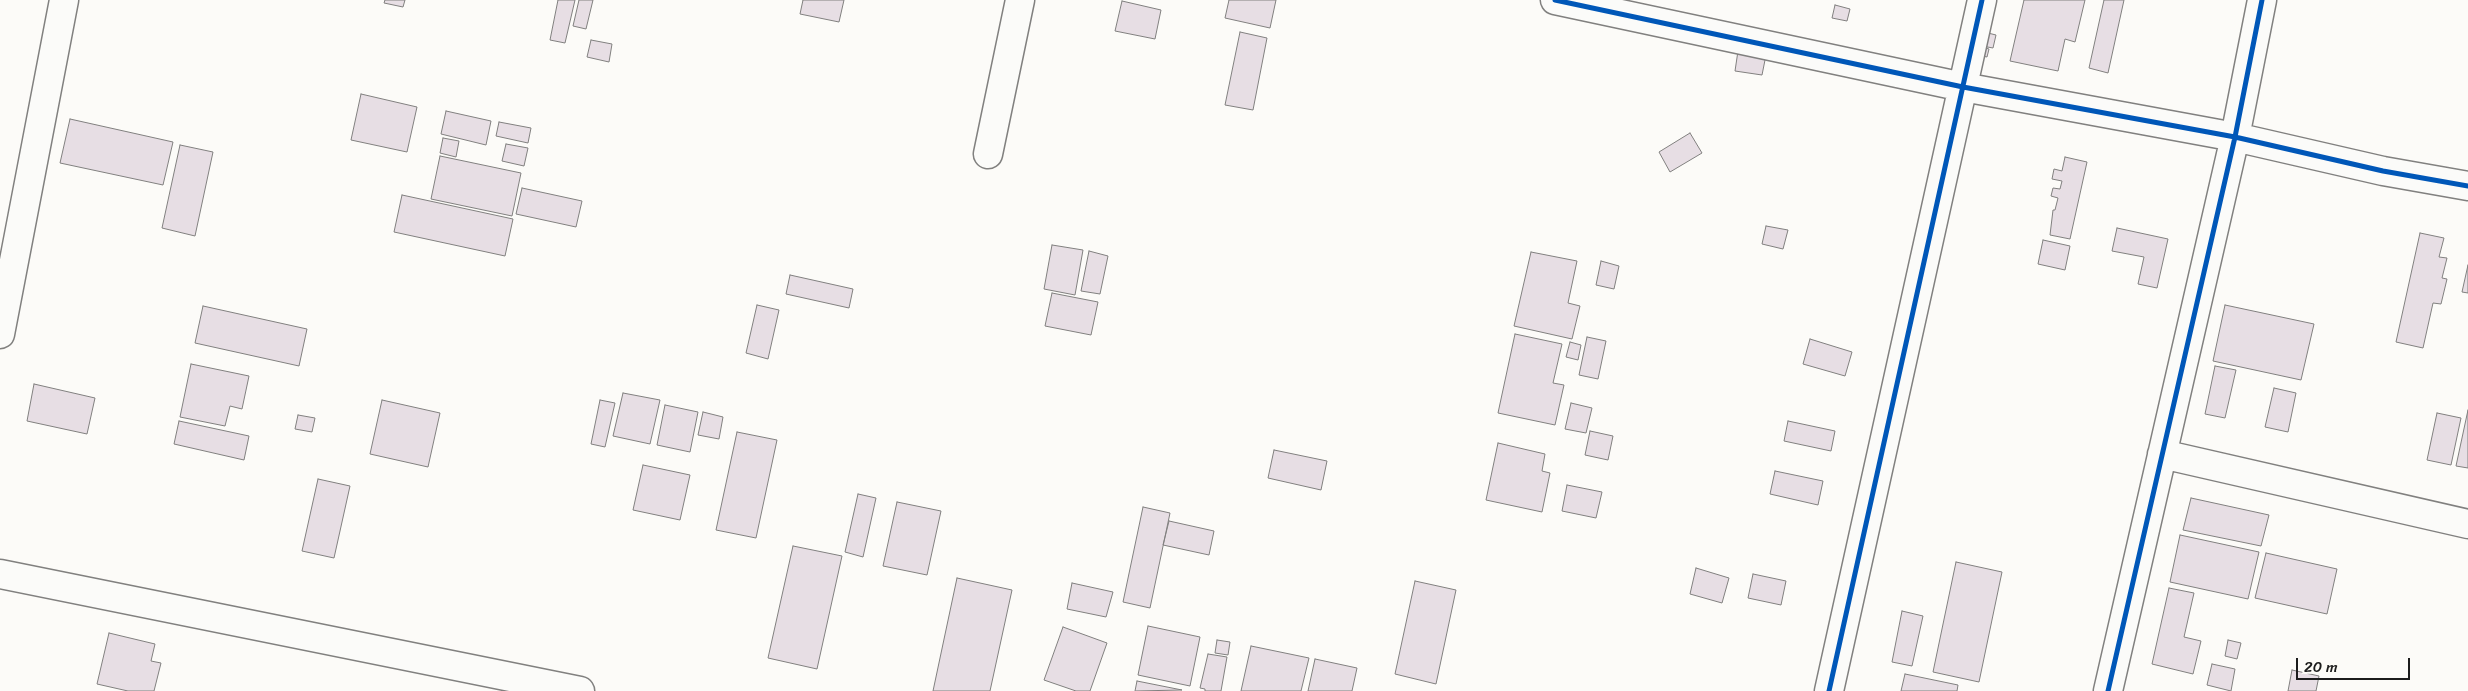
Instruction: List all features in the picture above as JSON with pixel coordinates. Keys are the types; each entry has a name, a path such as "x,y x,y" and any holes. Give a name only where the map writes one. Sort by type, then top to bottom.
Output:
{"street":[{"path":"0,334 10,234 64,0"},
{"path":"988,154 1020,0"},
{"path":"1555,0 1963,87 2235,137 2383,171 2468,186"},
{"path":"1829,691 1982,0"},
{"path":"2108,691 2235,137 2262,0"},
{"path":"2162,454 2468,524"},
{"path":"0,574 580,691"}],"building":[{"path":"385,0 405,0 403,7 384,3"},
{"path":"558,0 575,0 565,43 550,40"},
{"path":"579,0 593,0 586,29 573,26"},
{"path":"803,0 844,0 839,22 800,14"},
{"path":"1229,0 1276,0 1270,28 1225,18"},
{"path":"2024,0 2085,0 2075,42 2065,39 2058,71 2010,61"},
{"path":"2104,0 2124,0 2108,73 2089,68"},
{"path":"1122,1 1161,10 1155,39 1115,31"},
{"path":"1835,5 1850,9 1847,21 1832,18"},
{"path":"1240,32 1267,38 1253,110 1225,105"},
{"path":"1984,32 1996,35 1993,48 1982,46"},
{"path":"591,40 612,44 609,62 587,57"},
{"path":"1979,46 1989,49 1987,57 1978,55"},
{"path":"1738,51 1766,55 1762,75 1735,71"},
{"path":"361,94 417,107 407,152 351,140"},
{"path":"446,111 491,121 486,145 441,134"},
{"path":"70,119 173,142 163,185 60,163"},
{"path":"499,122 531,128 528,143 496,136"},
{"path":"1690,133 1702,153 1670,172 1659,152"},
{"path":"443,138 459,141 456,157 440,153"},
{"path":"506,144 528,148 524,166 502,161"},
{"path":"180,145 213,152 195,236 162,228"},
{"path":"440,156 521,173 512,216 431,199"},
{"path":"2065,157 2087,162 2070,239 2050,235 2053,210 2055,210 2058,198 2051,196 2053,188 2060,189 2062,181 2052,179 2054,169 2062,171"},
{"path":"522,188 582,201 576,227 516,214"},
{"path":"402,195 513,219 505,256 394,232"},
{"path":"1766,226 1788,230 1783,249 1762,244"},
{"path":"2117,228 2168,239 2157,288 2138,284 2144,257 2112,251"},
{"path":"2420,233 2444,238 2439,257 2447,258 2442,278 2447,279 2441,304 2433,303 2423,348 2396,342"},
{"path":"2043,240 2070,246 2065,270 2038,264"},
{"path":"1052,245 1083,250 1075,295 1044,289"},
{"path":"1089,251 1108,256 1100,294 1081,291"},
{"path":"1531,252 1577,261 1568,303 1580,306 1572,339 1514,326"},
{"path":"1601,261 1619,266 1614,289 1596,285"},
{"path":"2468,265 2468,293 2462,292"},
{"path":"790,275 853,289 849,308 786,294"},
{"path":"1052,293 1098,302 1091,335 1045,326"},
{"path":"757,305 779,310 768,359 746,353"},
{"path":"2225,305 2314,324 2301,380 2213,361"},
{"path":"203,306 307,329 299,366 195,343"},
{"path":"1515,334 1562,344 1553,383 1564,385 1555,425 1498,413"},
{"path":"1587,337 1606,341 1598,379 1579,375"},
{"path":"1810,339 1852,352 1845,376 1803,364"},
{"path":"1570,342 1581,345 1578,360 1566,357"},
{"path":"191,364 249,376 242,409 230,406 225,426 180,417"},
{"path":"2215,366 2236,370 2225,418 2205,414"},
{"path":"34,384 95,398 87,434 27,421"},
{"path":"2274,388 2296,393 2288,432 2265,427"},
{"path":"623,393 660,400 650,444 613,436"},
{"path":"382,400 440,413 428,467 370,454"},
{"path":"600,400 615,403 605,447 591,444"},
{"path":"1571,403 1592,408 1586,433 1565,429"},
{"path":"665,405 698,412 690,452 657,445"},
{"path":"2468,410 2468,468 2456,466"},
{"path":"703,412 723,417 719,439 698,435"},
{"path":"2437,413 2461,418 2451,465 2427,460"},
{"path":"298,415 315,418 312,432 295,429"},
{"path":"179,421 249,436 244,460 174,444"},
{"path":"1788,421 1835,431 1831,451 1784,441"},
{"path":"1590,431 1613,436 1608,460 1585,455"},
{"path":"737,432 777,440 756,538 716,530"},
{"path":"1498,443 1545,454 1542,471 1550,473 1542,512 1486,500"},
{"path":"1274,450 1327,461 1321,490 1268,478"},
{"path":"643,465 690,475 680,520 633,510"},
{"path":"1775,471 1823,481 1818,505 1770,494"},
{"path":"318,479 350,486 334,558 302,551"},
{"path":"1567,485 1602,492 1596,518 1562,511"},
{"path":"858,494 876,498 863,557 845,552"},
{"path":"2191,498 2269,515 2261,546 2183,530"},
{"path":"897,502 941,511 927,575 883,566"},
{"path":"1143,507 1170,513 1150,608 1123,602"},
{"path":"1169,521 1214,531 1209,555 1163,545"},
{"path":"2180,535 2259,552 2248,599 2170,582"},
{"path":"793,546 842,556 817,669 768,658"},
{"path":"2266,553 2337,569 2327,614 2255,598"},
{"path":"1956,562 2002,572 1979,682 1933,672"},
{"path":"1696,568 1729,578 1722,603 1690,594"},
{"path":"1753,574 1786,581 1781,605 1748,598"},
{"path":"957,578 1012,590 990,691 933,691"},
{"path":"1415,581 1456,590 1436,684 1395,674"},
{"path":"1072,583 1113,592 1106,617 1067,609"},
{"path":"2169,588 2194,593 2184,637 2201,641 2193,674 2152,664"},
{"path":"1902,611 1923,616 1912,666 1892,662"},
{"path":"1148,626 1200,637 1190,686 1138,675"},
{"path":"1063,627 1107,643 1090,691 1076,691 1044,680"},
{"path":"109,633 155,644 151,661 161,663 154,691 128,691 97,684"},
{"path":"1217,640 1230,642 1228,655 1215,653"},
{"path":"2228,640 2241,643 2237,659 2225,656"},
{"path":"1251,646 1309,658 1301,691 1241,691"},
{"path":"1208,654 1227,657 1221,691 1205,691 1205,689 1200,688"},
{"path":"1315,659 1357,668 1352,691 1308,691"},
{"path":"2212,664 2235,669 2231,691 2207,685"},
{"path":"2292,670 2319,676 2316,691 2288,691"},
{"path":"1905,674 1958,685 1957,691 1901,691"},
{"path":"1137,681 1182,690 1135,691"}],"cycle path":[{"path":"1555,0 1963,87 2235,137 2383,171 2468,186"},
{"path":"1829,691 1982,0"},
{"path":"2108,691 2235,137 2262,0"}]}
